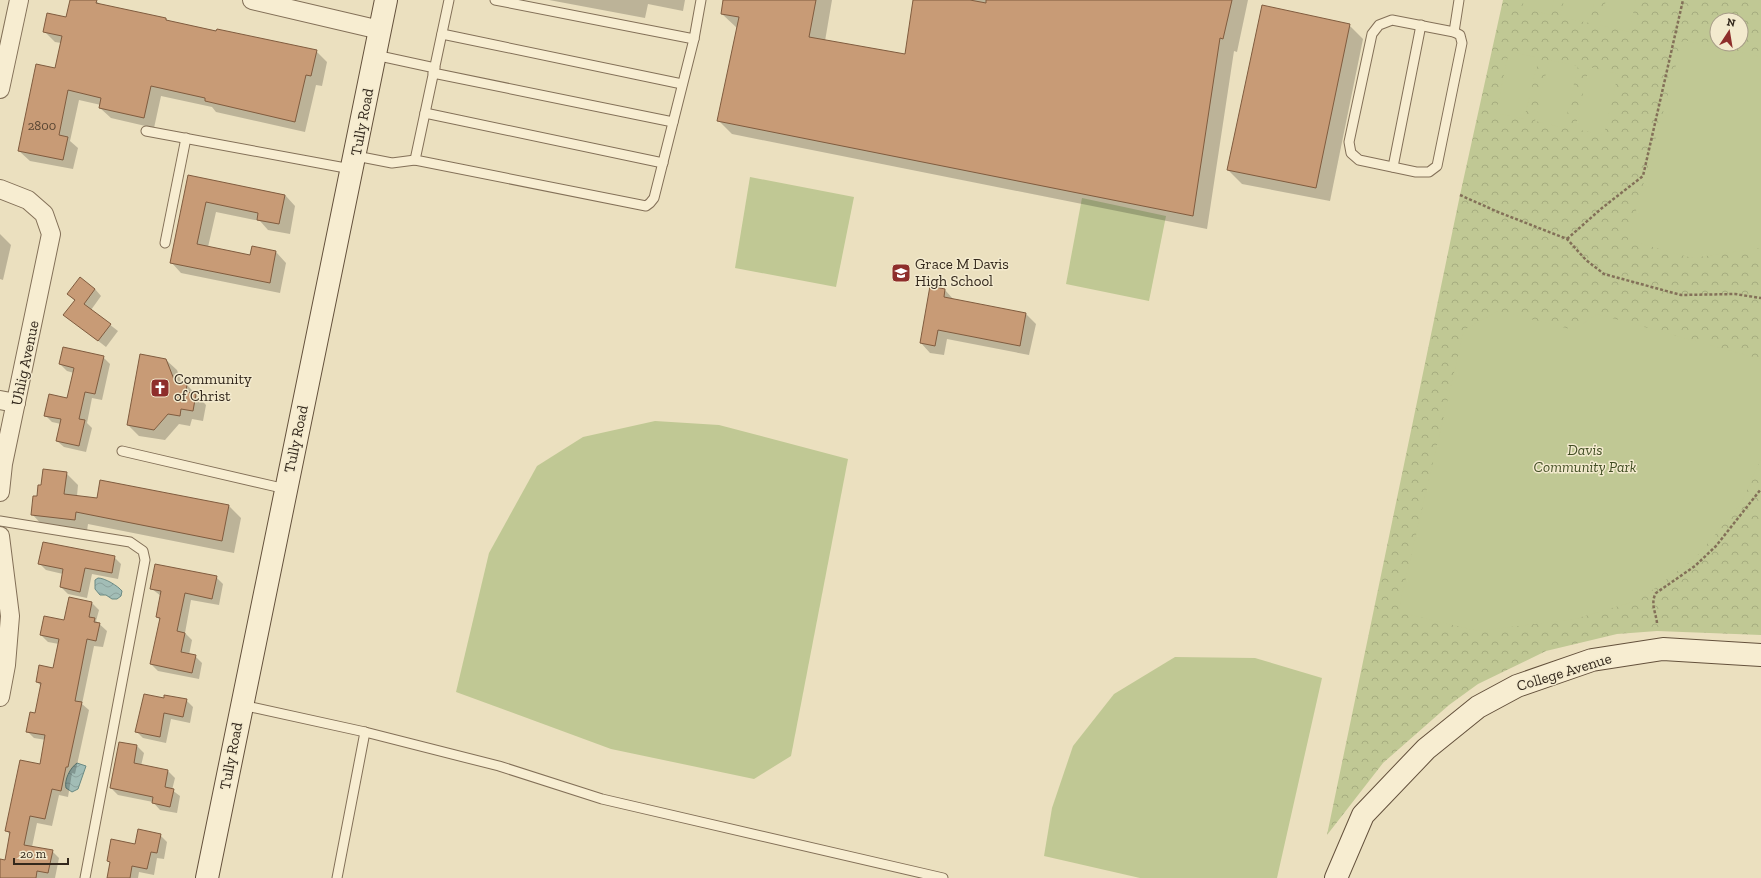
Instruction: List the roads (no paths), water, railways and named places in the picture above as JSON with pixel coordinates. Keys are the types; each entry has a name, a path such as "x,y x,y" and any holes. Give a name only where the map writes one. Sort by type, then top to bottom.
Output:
{"main road":[{"name":"Tully Road","path":"207,878 386,0"},
{"name":"College Avenue","path":"1336,878 1363,815 1426,749 1478,707 1517,686 1592,660 1663,649 1761,655"}],"street":[{"path":"0,89 19,0"},
{"path":"252,0 380,30"},
{"name":"Uhlig Avenue","path":"0,189 28,200 44,214 51,234 8,402 0,492"},
{"path":"0,536 10,616 4,643 0,697"}],"lane":[{"path":"415,160 449,0"},
{"path":"495,0 694,39"},
{"path":"146,131 354,162 392,163 415,160 646,206 650,204 654,198 694,39 701,0"},
{"path":"1454,32 1459,0"},
{"path":"1392,20 1454,32 1460,35 1462,43 1437,166 1428,172 1416,172 1359,160 1351,153 1349,142 1372,34 1379,25 1392,20"},
{"path":"1393,167 1421,25"},
{"path":"442,34 682,84"},
{"path":"375,56 434,71 673,122"},
{"path":"425,114 662,163"},
{"path":"165,243 186,138"},
{"path":"122,451 286,489"},
{"path":"0,521 130,542 143,551 145,560 85,878"},
{"path":"242,705 365,732 499,766 602,799 943,878"},
{"path":"337,878 365,732"}],"water":[{"path":"98,578 108,581 118,587 122,591 121,596 117,599 112,599 106,595 100,595 95,589 95,580"},
{"path":"77,763 86,766 78,789 72,792 66,788 66,781 70,771"}],"place":[{"name":"Grace M Davis High School","path":"901,273"},
{"name":"Community of Christ","path":"160,388"}],"park label":[{"name":"Davis Community Park","path":"1585,458"}]}
